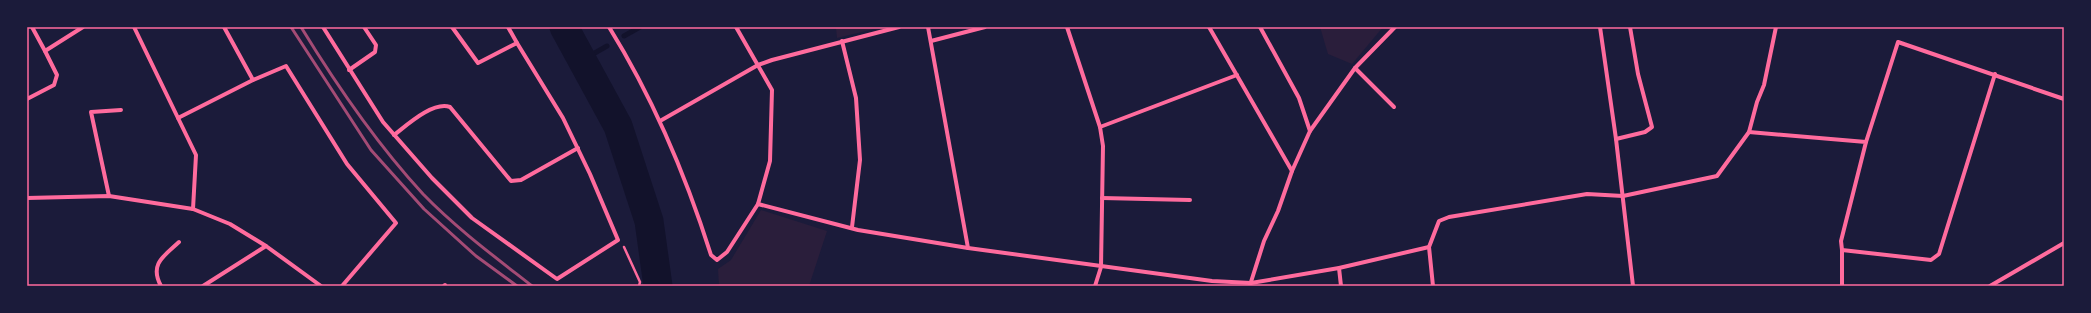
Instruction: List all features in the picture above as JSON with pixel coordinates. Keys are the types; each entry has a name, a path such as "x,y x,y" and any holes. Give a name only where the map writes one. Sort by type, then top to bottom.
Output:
{"street":[{"path":"27,99 54,85 57,75 32,27"},
{"path":"45,51 83,27"},
{"path":"134,27 196,155 193,209"},
{"path":"224,27 253,80"},
{"path":"323,27 383,122 432,178 472,218 554,278 559,278 618,240 578,148 563,118 508,27"},
{"path":"349,70 375,52 376,45 364,27"},
{"path":"452,27 478,64 517,43"},
{"path":"611,28 660,121 696,209 711,255 717,260 727,252 758,204 770,161 772,90 736,27"},
{"path":"660,121 758,66 772,60 899,27"},
{"path":"928,27 968,248"},
{"path":"931,41 985,27"},
{"path":"1067,27 1100,127 1103,146 1101,267 1095,286"},
{"path":"1209,27 1292,171"},
{"path":"1260,27 1299,98 1310,131"},
{"path":"1250,285 1264,241 1278,211 1292,171 1310,131 1355,68 1395,27"},
{"path":"1600,27 1616,139 1633,286"},
{"path":"1616,139 1645,132 1652,128 1638,74 1630,27"},
{"path":"1433,286 1429,247 1439,221 1449,217 1587,194 1623,196 1717,176 1749,132 1757,102 1764,85 1776,27"},
{"path":"842,41 856,98 860,152 858,186 852,227"},
{"path":"1842,286 1841,241 1866,142 1898,42 1995,74 2064,99"},
{"path":"178,118 253,80 286,66 346,164 396,223 342,286"},
{"path":"1355,68 1394,107"},
{"path":"1842,250 1931,260 1939,254 1995,74"},
{"path":"1100,127 1236,75"},
{"path":"394,135 414,120 438,106 450,107 511,181 521,180 578,148"},
{"path":"109,196 91,112 121,110"},
{"path":"1749,132 1866,142"},
{"path":"27,198 109,196 193,209 230,224 266,246 321,286"},
{"path":"1102,198 1190,200"},
{"path":"758,204 852,227 968,248 1101,267 1250,285 1339,268 1429,247"},
{"path":"161,286 156,277 157,265 161,258 179,242"},
{"path":"1990,286 2064,243"},
{"path":"203,286 266,246"},
{"path":"1339,268 1341,286"}],"path":[{"path":"618,240 627,250 640,282 639,286"}],"shaded area":[{"path":"882,27 837,38 836,28"},
{"path":"1320,27 1383,27 1352,64 1328,54"},
{"path":"761,210 827,231 809,286 719,286 718,269 731,260"}],"waterway":[{"path":"564,27 618,126 649,221 658,286"},
{"path":"624,36 640,27"},
{"path":"579,54 593,54 607,46"}],"railway":[{"path":"291,27 371,150 424,209 476,256 517,286"},
{"path":"301,27 358,114 406,175 436,207 462,230 532,286"}]}
